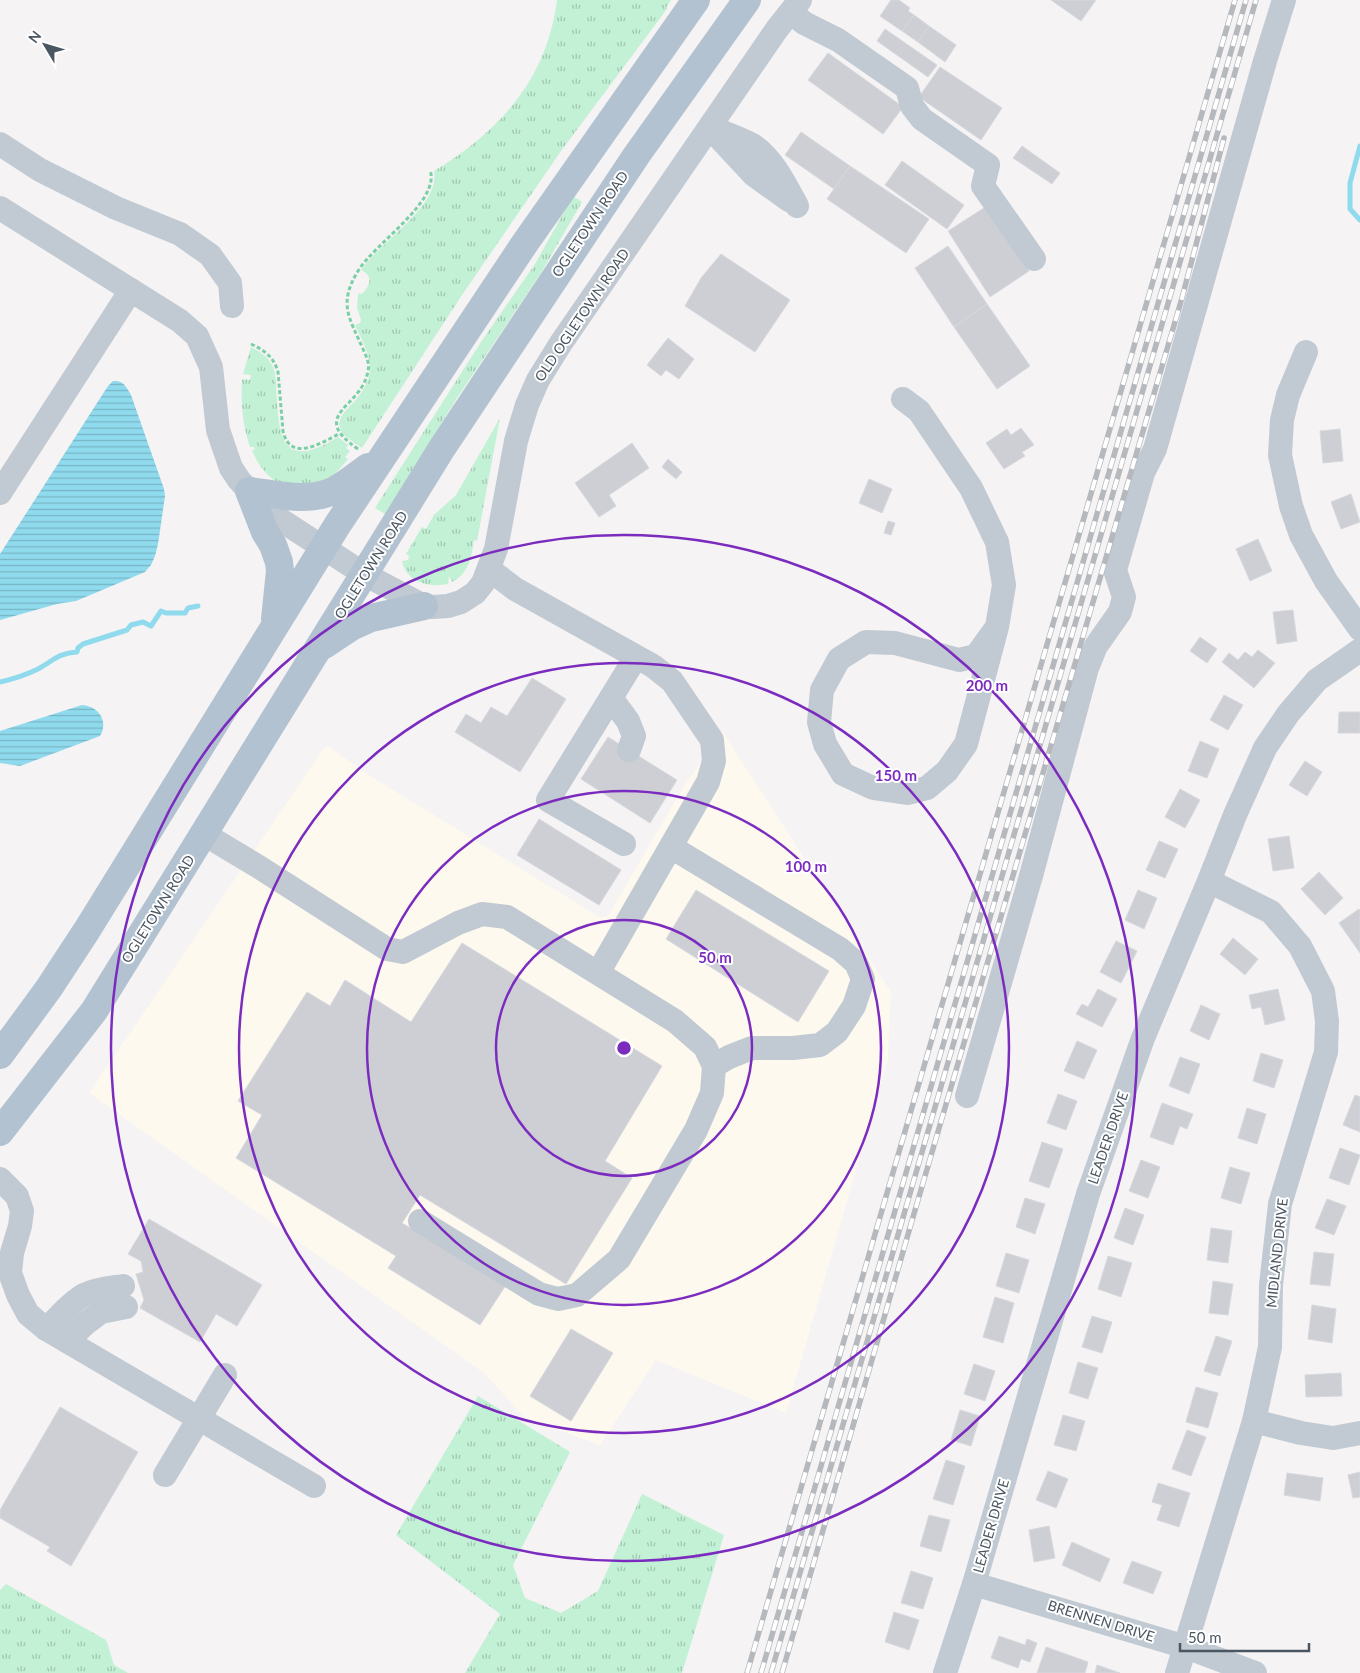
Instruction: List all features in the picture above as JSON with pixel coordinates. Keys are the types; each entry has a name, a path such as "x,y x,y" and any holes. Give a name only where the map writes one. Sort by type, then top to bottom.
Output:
{"main road":[{"path":"666,43 683,0"},
{"path":"273,628 280,571 279,562 249,491 305,498 320,496 335,490 369,455 525,243 696,0"},
{"name":"OGLETOWN ROAD","path":"0,1132 94,1012 318,648 384,545 442,448 636,156 747,0"},
{"path":"0,1055 44,996 87,930 323,547 369,455"},
{"path":"318,648 350,627 371,618 424,606"}],"street":[{"path":"967,1096 1031,876 1087,668 1096,646 1120,612 1124,597 1115,570 1143,473 1155,449 1284,0"},
{"name":"OLD OGLETOWN ROAD","path":"0,208 180,321 197,336 210,367 218,430 231,468 249,491 276,517 364,574 424,606 448,606 461,602 475,594 483,583 489,569 496,549 516,441 527,405 538,380 561,343 795,6"},
{"path":"795,6 804,23 838,40 907,88 912,106 922,119 988,165 983,186 1034,258"},
{"path":"0,144 40,170 116,208 180,234 210,255 230,284 232,306"},
{"path":"0,493 131,290"},
{"path":"1306,352 1288,395 1282,420 1280,455 1291,506 1301,535 1326,581 1360,629"},
{"path":"903,399 919,411 971,488 997,542 1004,585 997,627 966,744 946,771 927,788 907,793 873,788 843,774 825,744 819,722 822,690 839,659 866,642 895,644 959,660 976,656 997,627"},
{"path":"489,569 516,589 653,666 672,681 712,740 714,761 708,782 598,973"},
{"name":"LEADER DRIVE","path":"944,1673 974,1584 1088,1194 1143,1038 1235,815 1265,748 1283,721 1318,680 1360,650"},
{"path":"624,844 548,800 636,656"},
{"path":"611,698 628,721 634,736 629,750"},
{"path":"204,834 387,949 403,952 458,923 482,914 506,917 676,1021 705,1047 714,1066 712,1093 696,1130 619,1259 576,1296 558,1299 539,1294 420,1221"},
{"path":"671,847 840,949 856,963 863,979 854,1006 837,1032 820,1045 793,1048 752,1048 728,1057 714,1066"},
{"name":"MIDLAND DRIVE","path":"1177,1673 1254,1421 1270,1347 1271,1285 1280,1204 1326,1052 1327,1021 1323,991 1300,946 1271,912 1209,881"},
{"path":"0,1179 17,1196 22,1211 20,1226 5,1274 28,1314 46,1329 67,1342 314,1486"},
{"path":"46,1329 71,1305 85,1295 101,1290 124,1296 85,1324 67,1342"},
{"path":"165,1475 225,1375"},
{"path":"1254,1421 1301,1433 1333,1438 1360,1433"},
{"name":"BRENNEN DRIVE","path":"974,1584 1186,1647 1255,1673"}],"path":[{"path":"369,455 339,434 337,429 338,418 343,409 362,387 369,365 348,316 346,306 350,290 359,270 427,196 431,183 432,174 430,170"},
{"path":"251,344 267,353 276,364 283,431 284,436 292,446 299,449 317,446 339,434"}],"shaded area":[{"path":"722,731 891,992 888,1059 786,1413 656,1360 600,1445 525,1418 484,1373 89,1093 326,745 369,775 601,918 608,916 684,786"}],"green space":[{"path":"557,0 671,0 667,9 561,151 462,295 362,448 342,434 339,424 343,414 362,391 370,372 368,355 355,325 360,323 361,320 357,308 358,295 365,291 369,284 368,275 361,270 419,210 434,184 434,171 480,139 516,100 531,78 543,54 552,28"},
{"path":"573,196 582,202 541,273 457,398 385,514 375,508 481,342 535,264"},
{"path":"251,347 266,357 275,373 279,425 283,438 290,447 301,451 316,448 338,437 348,445 346,448 350,451 345,457 348,459 332,476 301,485 288,485 273,479 260,465 252,450 255,449 254,447 250,447 245,429 242,405 242,379 250,380 251,375 243,374"},
{"path":"500,418 477,541 474,541 466,570 452,582 449,576 448,584 426,584 413,579 404,568 402,561 408,560 409,556 406,554 422,527 426,529 434,515 456,495"},
{"path":"478,1396 570,1452 513,1565 525,1598 561,1613 598,1591 642,1494 724,1535 682,1673 465,1673 500,1614 396,1535"},
{"path":"6,1584 106,1640 114,1665 128,1673 0,1673 0,1590"}],"water":[{"path":"113,381 124,384 131,395 164,489 165,496 158,544 151,565 145,572 76,601 57,604 0,620 0,554"},
{"path":"82,705 93,708 100,715 103,725 100,736 20,766 0,763 0,731"}],"building":[{"path":"891,0 899,0 910,8 908,11 914,15 902,31 880,16"},
{"path":"1051,0 1096,0 1081,21"},
{"path":"914,15 929,26 918,42 902,31"},
{"path":"929,26 956,45 945,62 918,42"},
{"path":"885,29 937,65 928,77 877,41"},
{"path":"828,53 903,107 883,134 808,80"},
{"path":"940,67 1002,108 981,140 919,97"},
{"path":"801,132 850,166 834,189 785,155"},
{"path":"1022,146 1060,173 1052,184 1013,158"},
{"path":"902,161 964,205 947,229 885,185"},
{"path":"850,166 929,219 906,253 827,199"},
{"path":"987,206 1029,271 990,297 948,231"},
{"path":"948,246 987,304 954,327 915,268"},
{"path":"721,254 790,300 755,352 685,306 701,278"},
{"path":"987,304 1030,366 997,389 954,327"},
{"path":"668,338 694,359 679,379 666,370 661,376 647,365"},
{"path":"1021,428 1034,445 1022,452 1025,456 1004,469 986,443 1007,429 1011,435"},
{"path":"1340,429 1343,461 1323,463 1320,431"},
{"path":"632,443 649,468 609,495 616,506 599,517 575,483"},
{"path":"668,459 682,472 676,479 662,467"},
{"path":"869,479 892,489 882,513 859,503"},
{"path":"1351,494 1360,522 1341,529 1331,502"},
{"path":"888,521 895,523 891,535 884,533"},
{"path":"1258,539 1272,571 1250,581 1236,549"},
{"path":"1293,610 1297,641 1277,644 1273,612"},
{"path":"1200,637 1217,649 1207,663 1190,651"},
{"path":"1258,650 1275,663 1254,688 1222,662 1229,653 1238,660 1245,652 1252,657"},
{"path":"532,678 566,699 520,772 455,732 466,714 481,723 491,707 507,716"},
{"path":"1224,695 1243,705 1228,730 1210,720"},
{"path":"1339,712 1360,712 1360,733 1338,733"},
{"path":"608,737 677,780 650,823 581,779"},
{"path":"1200,741 1219,749 1207,778 1188,771"},
{"path":"1305,761 1322,772 1307,796 1289,785"},
{"path":"1180,789 1200,800 1185,828 1165,817"},
{"path":"539,819 621,870 599,905 517,855"},
{"path":"1289,836 1294,868 1273,871 1268,839"},
{"path":"1159,841 1178,849 1165,878 1146,870"},
{"path":"1319,872 1343,898 1325,915 1301,889"},
{"path":"696,890 829,971 798,1022 666,939"},
{"path":"1138,890 1157,898 1144,929 1125,920"},
{"path":"1359,909 1360,911 1360,953 1339,923"},
{"path":"1233,938 1258,959 1245,975 1220,954"},
{"path":"1116,941 1137,951 1121,983 1100,972"},
{"path":"462,943 662,1066 605,1161 632,1178 566,1284 420,1195 402,1223 506,1285 480,1325 388,1268 396,1256 236,1158 262,1115 238,1101 307,992 330,1006 345,980 411,1022"},
{"path":"1098,989 1117,999 1102,1027 1076,1014 1082,1004 1088,1007"},
{"path":"1278,989 1285,1020 1265,1025 1261,1007 1252,1009 1249,995"},
{"path":"1201,1005 1220,1014 1209,1040 1190,1031"},
{"path":"1077,1041 1097,1050 1084,1079 1064,1071"},
{"path":"1261,1053 1283,1060 1274,1088 1253,1081"},
{"path":"1180,1057 1200,1064 1189,1094 1169,1086"},
{"path":"1058,1094 1077,1101 1066,1130 1047,1123"},
{"path":"1355,1095 1360,1097 1360,1132 1343,1125"},
{"path":"1162,1103 1193,1114 1187,1129 1180,1126 1173,1145 1150,1137"},
{"path":"1247,1108 1266,1114 1257,1144 1238,1138"},
{"path":"1042,1142 1063,1149 1049,1188 1029,1181"},
{"path":"1340,1148 1360,1155 1349,1185 1329,1178"},
{"path":"1141,1160 1160,1167 1148,1198 1129,1191"},
{"path":"1230,1167 1250,1173 1241,1204 1221,1198"},
{"path":"1025,1198 1045,1204 1035,1234 1016,1227"},
{"path":"1327,1199 1346,1206 1334,1235 1315,1228"},
{"path":"1125,1208 1144,1215 1133,1245 1114,1238"},
{"path":"149,1219 262,1285 237,1326 216,1314 200,1342 140,1308 144,1300 136,1274 143,1272 141,1261 128,1254"},
{"path":"1211,1228 1232,1231 1228,1263 1207,1260"},
{"path":"1314,1252 1334,1254 1330,1286 1310,1284"},
{"path":"1006,1253 1029,1260 1019,1293 996,1286"},
{"path":"1108,1256 1132,1263 1121,1297 1098,1289"},
{"path":"1213,1281 1233,1284 1228,1315 1209,1313"},
{"path":"995,1297 1014,1303 1003,1343 983,1337"},
{"path":"1312,1305 1336,1309 1332,1343 1308,1339"},
{"path":"1092,1316 1112,1322 1102,1353 1082,1347"},
{"path":"571,1329 613,1353 571,1421 530,1396"},
{"path":"1216,1336 1232,1341 1220,1376 1204,1371"},
{"path":"1078,1362 1098,1368 1088,1399 1069,1393"},
{"path":"974,1364 995,1371 985,1401 964,1394"},
{"path":"1341,1373 1342,1396 1306,1397 1305,1375"},
{"path":"1196,1387 1218,1393 1208,1428 1186,1422"},
{"path":"60,1407 138,1452 71,1566 47,1551 50,1547 0,1518 0,1510"},
{"path":"960,1410 980,1416 971,1446 951,1440"},
{"path":"1063,1415 1085,1421 1076,1451 1054,1445"},
{"path":"1187,1430 1206,1437 1191,1476 1172,1469"},
{"path":"946,1460 965,1466 953,1505 933,1499"},
{"path":"1048,1471 1068,1479 1056,1508 1036,1500"},
{"path":"1360,1472 1360,1497 1353,1498 1348,1475"},
{"path":"1287,1473 1323,1478 1320,1501 1284,1495"},
{"path":"1158,1483 1190,1493 1179,1527 1157,1520 1162,1505 1152,1502"},
{"path":"929,1515 950,1520 941,1552 920,1546"},
{"path":"1049,1526 1055,1558 1034,1562 1029,1530"},
{"path":"1072,1542 1110,1559 1100,1582 1062,1565"},
{"path":"1132,1561 1162,1572 1153,1594 1123,1583"},
{"path":"911,1571 933,1578 923,1609 901,1603"},
{"path":"894,1612 919,1620 909,1650 885,1642"},
{"path":"999,1636 1025,1645 1027,1639 1037,1643 1030,1662 1021,1659 1018,1668 991,1658"},
{"path":"1046,1647 1088,1662 1085,1673 1037,1673"},
{"path":"1097,1665 1120,1673 1095,1673"}],"waterway":[{"path":"1360,146 1350,183 1350,209 1360,220"},
{"path":"0,682 33,671 60,656 77,652 78,648 83,644 127,630 131,625 143,622 151,626 161,611 166,613 185,613 188,608 198,606"}],"railway":[{"path":"747,1673 1235,0"},
{"path":"761,1673 1246,0"},
{"path":"771,1673 1256,0"},
{"path":"782,1673 911,1224 1182,298 1224,138"}]}
